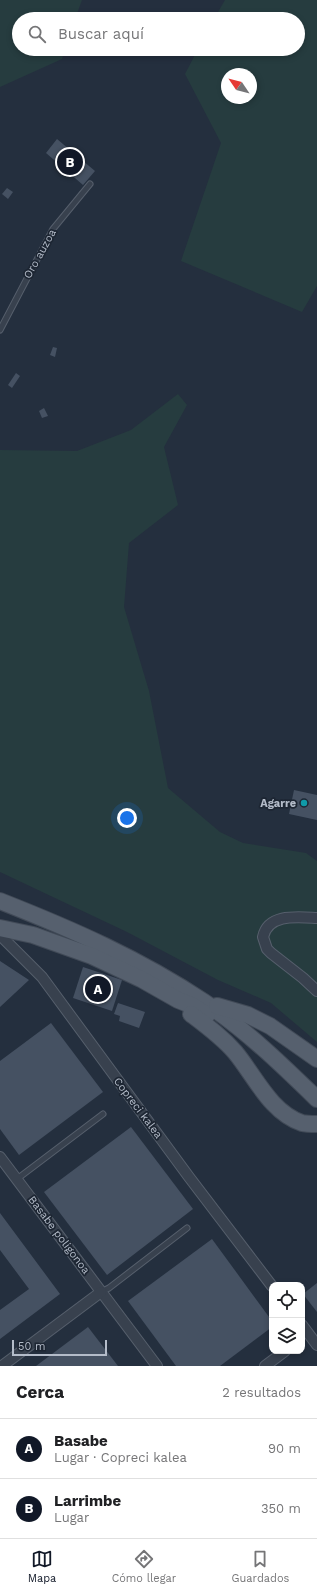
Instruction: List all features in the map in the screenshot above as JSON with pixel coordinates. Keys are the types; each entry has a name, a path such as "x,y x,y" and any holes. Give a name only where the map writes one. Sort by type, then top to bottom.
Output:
{"main road":[{"path":"0,901 55,922 132,958 205,1002 254,1040 317,1099"},
{"path":"0,928 34,935 92,956 130,973 178,1000 193,1006 255,1052 268,1060 281,1064"},
{"path":"178,1000 191,1014 219,1035 236,1054 260,1087 278,1108 295,1120 310,1124"},
{"path":"205,1002 248,1015 270,1026 317,1059"}],"street":[{"path":"317,918 296,917 280,919 269,925 263,938 267,949 271,953 317,991"},
{"name":"Copreci kalea","path":"0,935 42,977 184,1171 269,1282"},
{"name":"Basabe poligonoa","path":"0,1157 157,1366"},
{"path":"2,1366 101,1292"},
{"path":"305,1336 317,1345"},
{"path":"265,1366 281,1354"}],"lane":[{"name":"Oro auzoa","path":"0,330 53,229 90,184"},
{"path":"17,1179 103,1114"},
{"path":"101,1292 109,1288 187,1228"}],"green space":[{"path":"0,0 82,0 78,12 12,12 12,56 63,56 62,59 0,87"},
{"path":"225,0 317,0 317,286 302,312 181,261 221,143 185,74 194,56 305,56 305,12 218,12"},
{"path":"178,394 187,405 164,447 178,505 129,543 124,607 149,691 168,788 220,832 243,843 306,853 317,861 317,1042 271,1003 218,980 127,932 0,872 0,450 77,451 131,430"}],"building":[{"path":"57,139 95,171 83,185 46,153"},
{"path":"7,188 13,192 8,199 2,194"},
{"path":"53,347 57,348 55,357 50,355"},
{"path":"16,373 20,376 12,388 8,385"},
{"path":"44,408 48,416 42,418 39,411"},
{"name":"Agarre","path":"294,790 317,795 317,820 289,814"},
{"path":"0,961 29,980 0,1007"},
{"path":"83,967 122,980 112,1011 73,998"},
{"path":"118,1003 145,1012 139,1028 119,1021 120,1016 114,1014"},
{"path":"51,1023 103,1092 19,1155 0,1129 0,1061"},
{"path":"131,1127 193,1209 107,1275 44,1192"},
{"path":"0,1213 60,1294 0,1339 0,1310 29,1289 0,1250"},
{"path":"212,1239 269,1317 269,1329 220,1366 176,1366 128,1301"},
{"path":"317,1283 317,1312 305,1297 305,1292"},
{"path":"88,1327 118,1366 36,1366"}],"place":[{"name":"Larrimbe","path":"70,162"},
{"name":"Agarre","path":"304,803"},
{"name":"Basabe","path":"98,989"}]}
